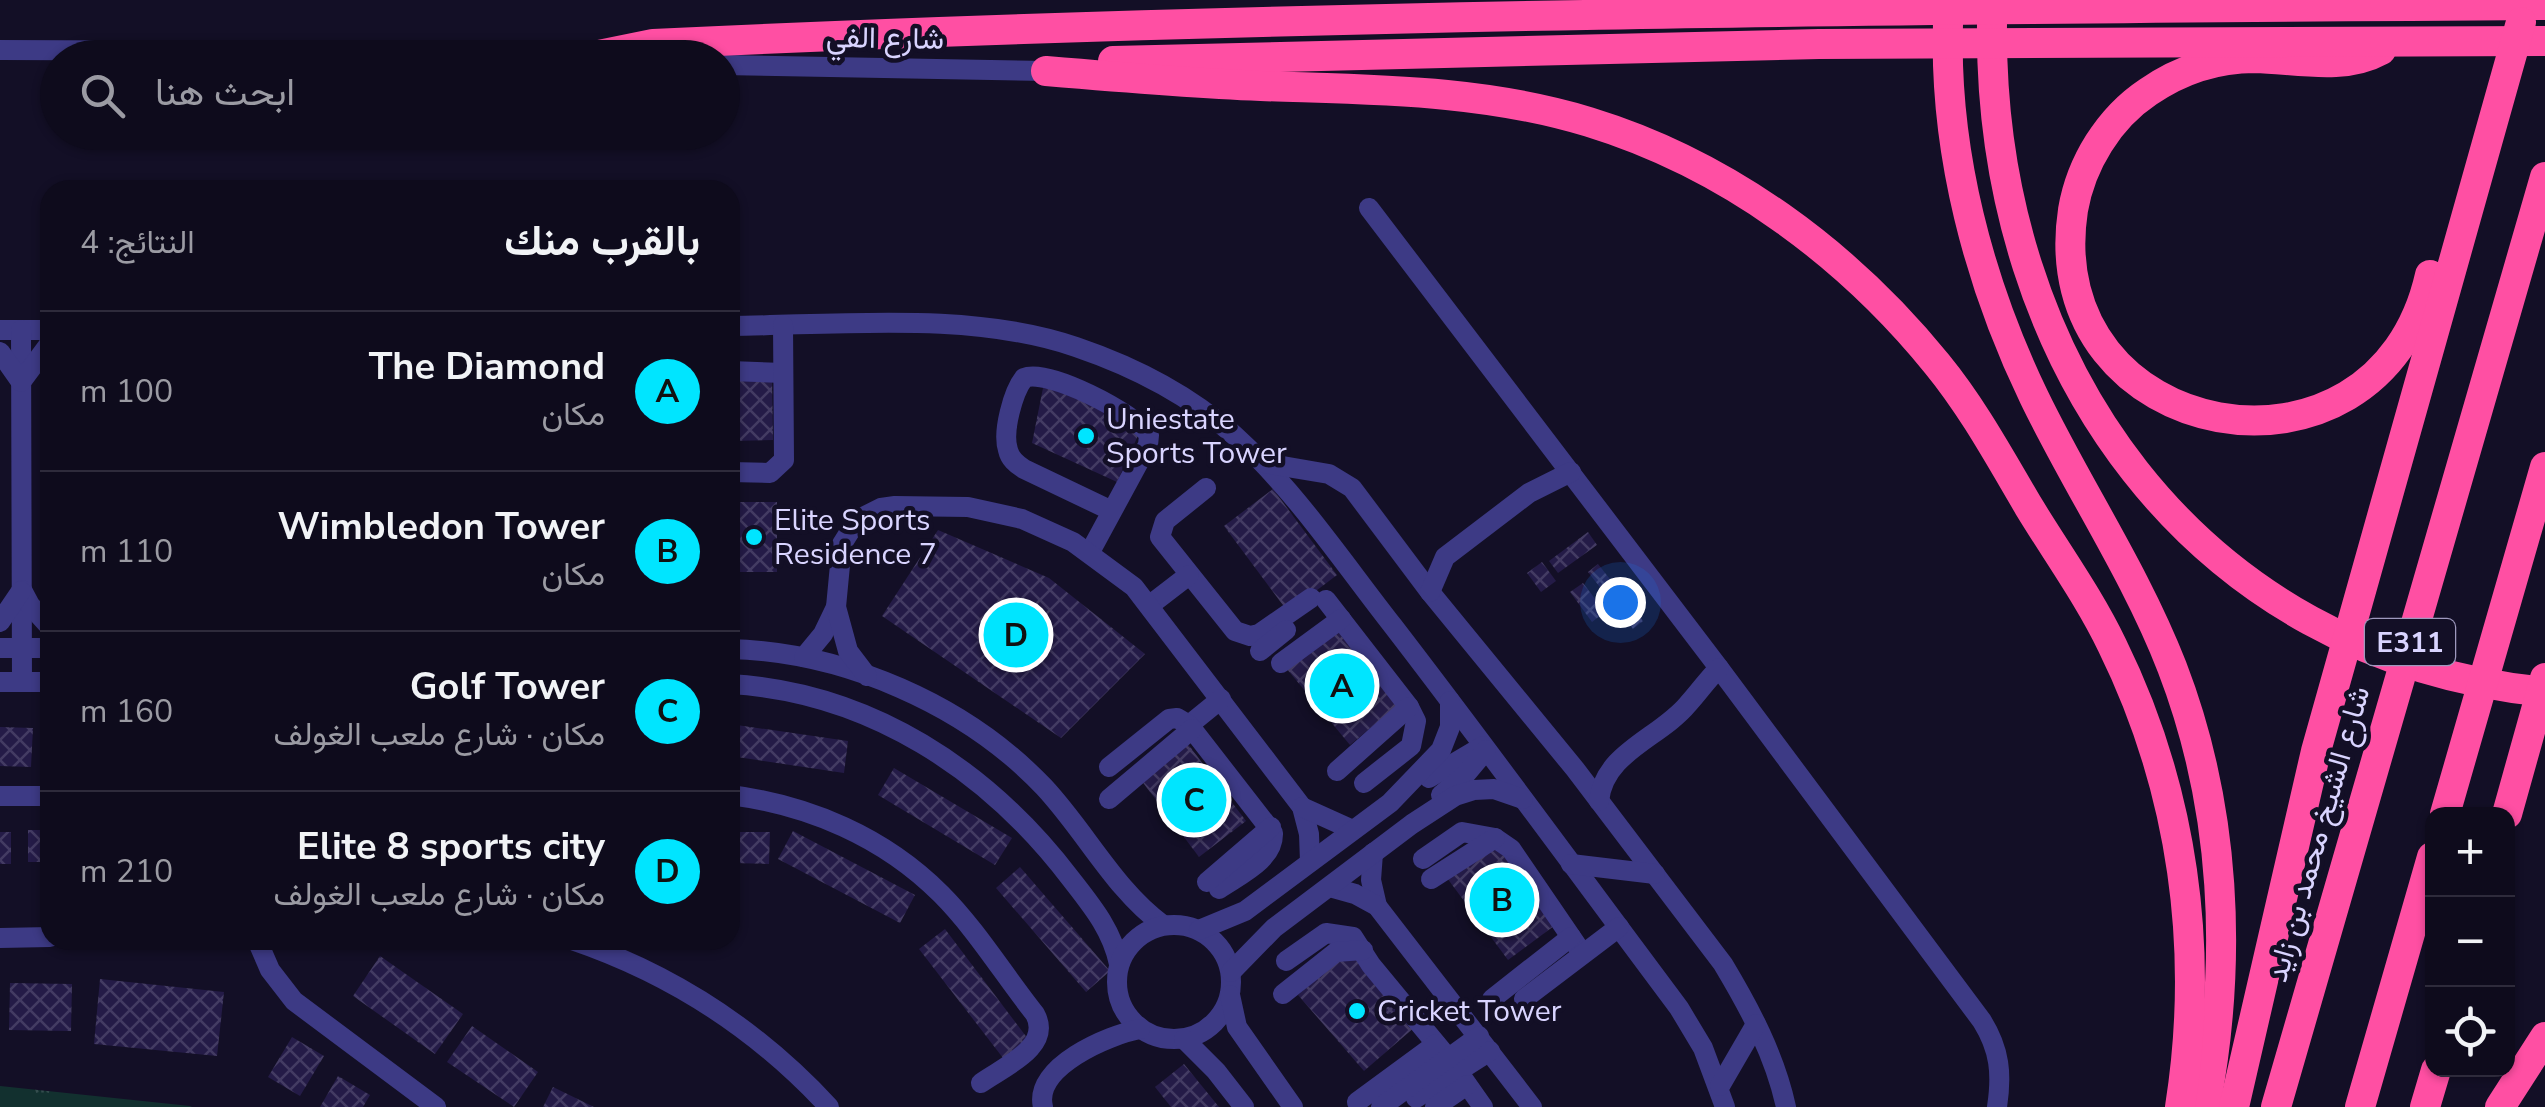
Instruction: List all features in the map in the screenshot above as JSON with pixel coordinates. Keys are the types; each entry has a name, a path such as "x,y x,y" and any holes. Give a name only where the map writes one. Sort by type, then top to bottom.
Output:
{"highway":[{"path":"1069,28 1094,20 1120,0"},
{"path":"1948,0 1947,76 1960,171 1997,309 2034,397 2150,616 2172,668 2197,746 2214,826 2222,907 2218,1016 2204,1107"},
{"path":"1992,0 1999,140 2017,228 2062,354 2097,420 2125,461 2171,514 2223,562 2284,606 2383,655 2467,680 2545,692"},
{"path":"2234,1107 2312,770 2528,0"},
{"path":"740,41 1069,28 1814,10 2545,5"},
{"path":"2393,41 2368,56 2340,62 2251,58 2206,64 2146,93 2113,124 2080,182 2072,214 2070,248 2078,292 2095,333 2138,383 2197,414 2263,422 2328,406 2365,383 2396,351 2419,312 2457,190 2492,119"},
{"path":"1046,71 1164,58 1819,44 2545,41"},
{"path":"1046,71 1218,84 1436,92 1554,112 1630,136 1708,173 1782,218 1849,271 1910,332 1964,400 2092,606 2135,696 2168,797 2185,882 2191,1001 2180,1107"},
{"name":"شارع الشيخ محمد بن زايد","path":"2276,1107 2545,177"},
{"name":"E311","path":"2447,807 2545,467"},
{"path":"2509,807 2545,678"},
{"path":"2360,1107 2425,881"},
{"path":"2500,1107 2545,1036"},
{"path":"2425,1107 2434,1077"}],"street":[{"path":"0,50 40,50"},
{"name":"شارع الفي","path":"740,66 1046,71"},
{"path":"1370,208 1725,675 1992,1037 2001,1074 1997,1107"},
{"path":"740,326 948,324 1022,333 1098,355 1169,388 1216,420 1264,463 1450,701 1679,1008 1703,1048 1722,1097"},
{"path":"740,472 770,473 784,460 782,326"},
{"path":"40,330 11,330 21,382 22,590 11,648 11,682 40,682"},
{"path":"1048,378 1059,342"},
{"path":"0,352 21,382"},
{"path":"21,382 40,356"},
{"path":"740,371 783,373"},
{"path":"1090,552 1148,445 1147,430 1100,400 1048,378 1030,375 1019,384 1006,439 1008,453 1024,469 1112,510"},
{"path":"1264,463 1329,474 1345,482 1575,769 1723,964 1771,1056 1786,1107"},
{"path":"1430,592 1445,556 1566,464"},
{"path":"1206,488 1165,521 1160,531 1162,542 1235,631 1242,635 1258,634 1355,578"},
{"path":"867,676 848,651 836,607 839,565 848,531 857,520 881,508 968,507 1048,529 1116,571 1150,605 1302,807 1309,834 1310,862"},
{"path":"1403,555 1445,556"},
{"path":"1150,605 1189,575"},
{"path":"0,622 22,590"},
{"path":"22,590 40,616"},
{"path":"1318,599 1341,620 1416,721 1411,746 1364,783"},
{"path":"1260,650 1318,599"},
{"path":"804,657 836,607"},
{"path":"1282,663 1341,620"},
{"path":"11,648 40,648"},
{"path":"740,650 804,657 867,676 944,710 1013,758 1044,787 1137,904 1164,926"},
{"path":"1599,801 1602,782 1612,766 1688,705 1710,696 1725,675"},
{"path":"740,685 782,690 863,713 915,738 963,769 1021,819 1110,932 1119,964 1118,996 1093,1045"},
{"path":"1110,799 1221,699"},
{"path":"1199,930 1245,911 1390,802 1442,750 1450,726 1450,701"},
{"path":"1336,771 1408,706"},
{"path":"1109,767 1170,719 1176,718 1191,727 1271,827 1274,838 1271,850 1213,886"},
{"path":"1390,802 1442,768 1484,748"},
{"path":"1412,824 1424,808 1465,775 1484,748"},
{"path":"1575,769 1612,766"},
{"path":"1230,972 1274,928 1455,796 1494,789 1523,799"},
{"path":"0,796 40,796"},
{"path":"740,796 794,807 834,822 908,864 944,896 1039,1021 1040,1036 1036,1043 981,1083"},
{"path":"1302,807 1353,830"},
{"path":"1427,869 1496,838 1511,849 1577,945"},
{"path":"1373,853 1371,880 1377,906"},
{"path":"1571,864 1655,874"},
{"path":"1330,887 1377,906 1532,1107"},
{"path":"1119,964 1136,939 1164,926 1176,924 1199,930 1220,947 1230,972 1237,1027 1293,1107"},
{"path":"1492,998 1577,945 1618,927"},
{"path":"1286,961 1326,933 1354,938 1483,1107"},
{"path":"0,938 40,937"},
{"path":"1524,999 1577,945"},
{"path":"261,950 270,970 294,1001 436,1107"},
{"path":"597,950 663,977 709,1004 794,1070 828,1107"},
{"path":"1283,994 1336,952 1363,950"},
{"path":"1118,996 1124,1011 1140,1029 1162,1039 1184,1039 1213,1024 1230,995"},
{"path":"1722,1097 1756,1024"},
{"path":"1043,1107 1044,1083 1093,1045 1140,1029"},
{"path":"1184,1039 1244,1107"},
{"path":"1381,1107 1485,1044"},
{"path":"1357,1102 1452,1064"},
{"path":"1403,1107 1452,1064"},
{"path":"1435,1107 1452,1064"}],"green space":[{"path":"0,1086 190,1106 192,1107 0,1107"}],"building":[{"path":"772,377 773,440 740,441 740,379"},
{"name":"Uniestate Sports Tower","path":"1044,383 1141,429 1117,482 1032,443"},
{"path":"1273,489 1337,575 1288,612 1224,526"},
{"name":"Elite Sports Residence 7","path":"740,502 777,502 777,572 740,572"},
{"path":"938,530 1049,578 1145,654 1061,738 882,616"},
{"path":"1588,532 1597,545 1558,573 1549,561"},
{"path":"1542,562 1556,581 1541,592 1527,573"},
{"path":"1598,564 1643,621 1633,629 1588,572"},
{"path":"1583,583 1605,612 1592,622 1570,592"},
{"path":"1334,627 1398,705 1350,745 1286,668"},
{"path":"740,725 848,741 844,773 740,757"},
{"path":"0,727 33,728 31,767 0,766"},
{"path":"1188,744 1246,821 1199,857 1141,780"},
{"path":"894,768 1012,838 995,865 878,795"},
{"path":"28,830 40,830 40,862 28,862"},
{"path":"793,831 915,895 900,923 778,859"},
{"path":"0,832 11,832 11,864 0,864"},
{"path":"740,832 770,832 769,864 740,863"},
{"path":"1497,841 1558,923 1508,960 1447,878"},
{"path":"1020,867 1110,971 1086,992 996,888"},
{"path":"945,929 1028,1039 1003,1058 919,949"},
{"name":"Cricket Tower","path":"1349,950 1416,1026 1364,1071 1298,995"},
{"path":"380,956 463,1014 435,1054 353,996"},
{"path":"100,979 224,992 217,1056 94,1044"},
{"path":"10,983 72,984 71,1031 9,1030"},
{"path":"472,1026 538,1072 514,1107 447,1062"},
{"path":"292,1037 324,1056 300,1096 268,1077"},
{"path":"1184,1064 1219,1107 1171,1107 1155,1087"},
{"path":"338,1076 370,1095 363,1107 320,1107"},
{"path":"553,1087 594,1107 543,1107"}],"place":[{"name":"Uniestate Sports Tower","path":"1086,436"},
{"name":"Elite Sports Residence 7","path":"754,537"},
{"name":"Elite 8 sports city","path":"1016,635"},
{"name":"The Diamond","path":"1342,686"},
{"name":"Golf Tower","path":"1194,800"},
{"name":"Wimbledon Tower","path":"1502,900"},
{"name":"Cricket Tower","path":"1357,1011"}]}
